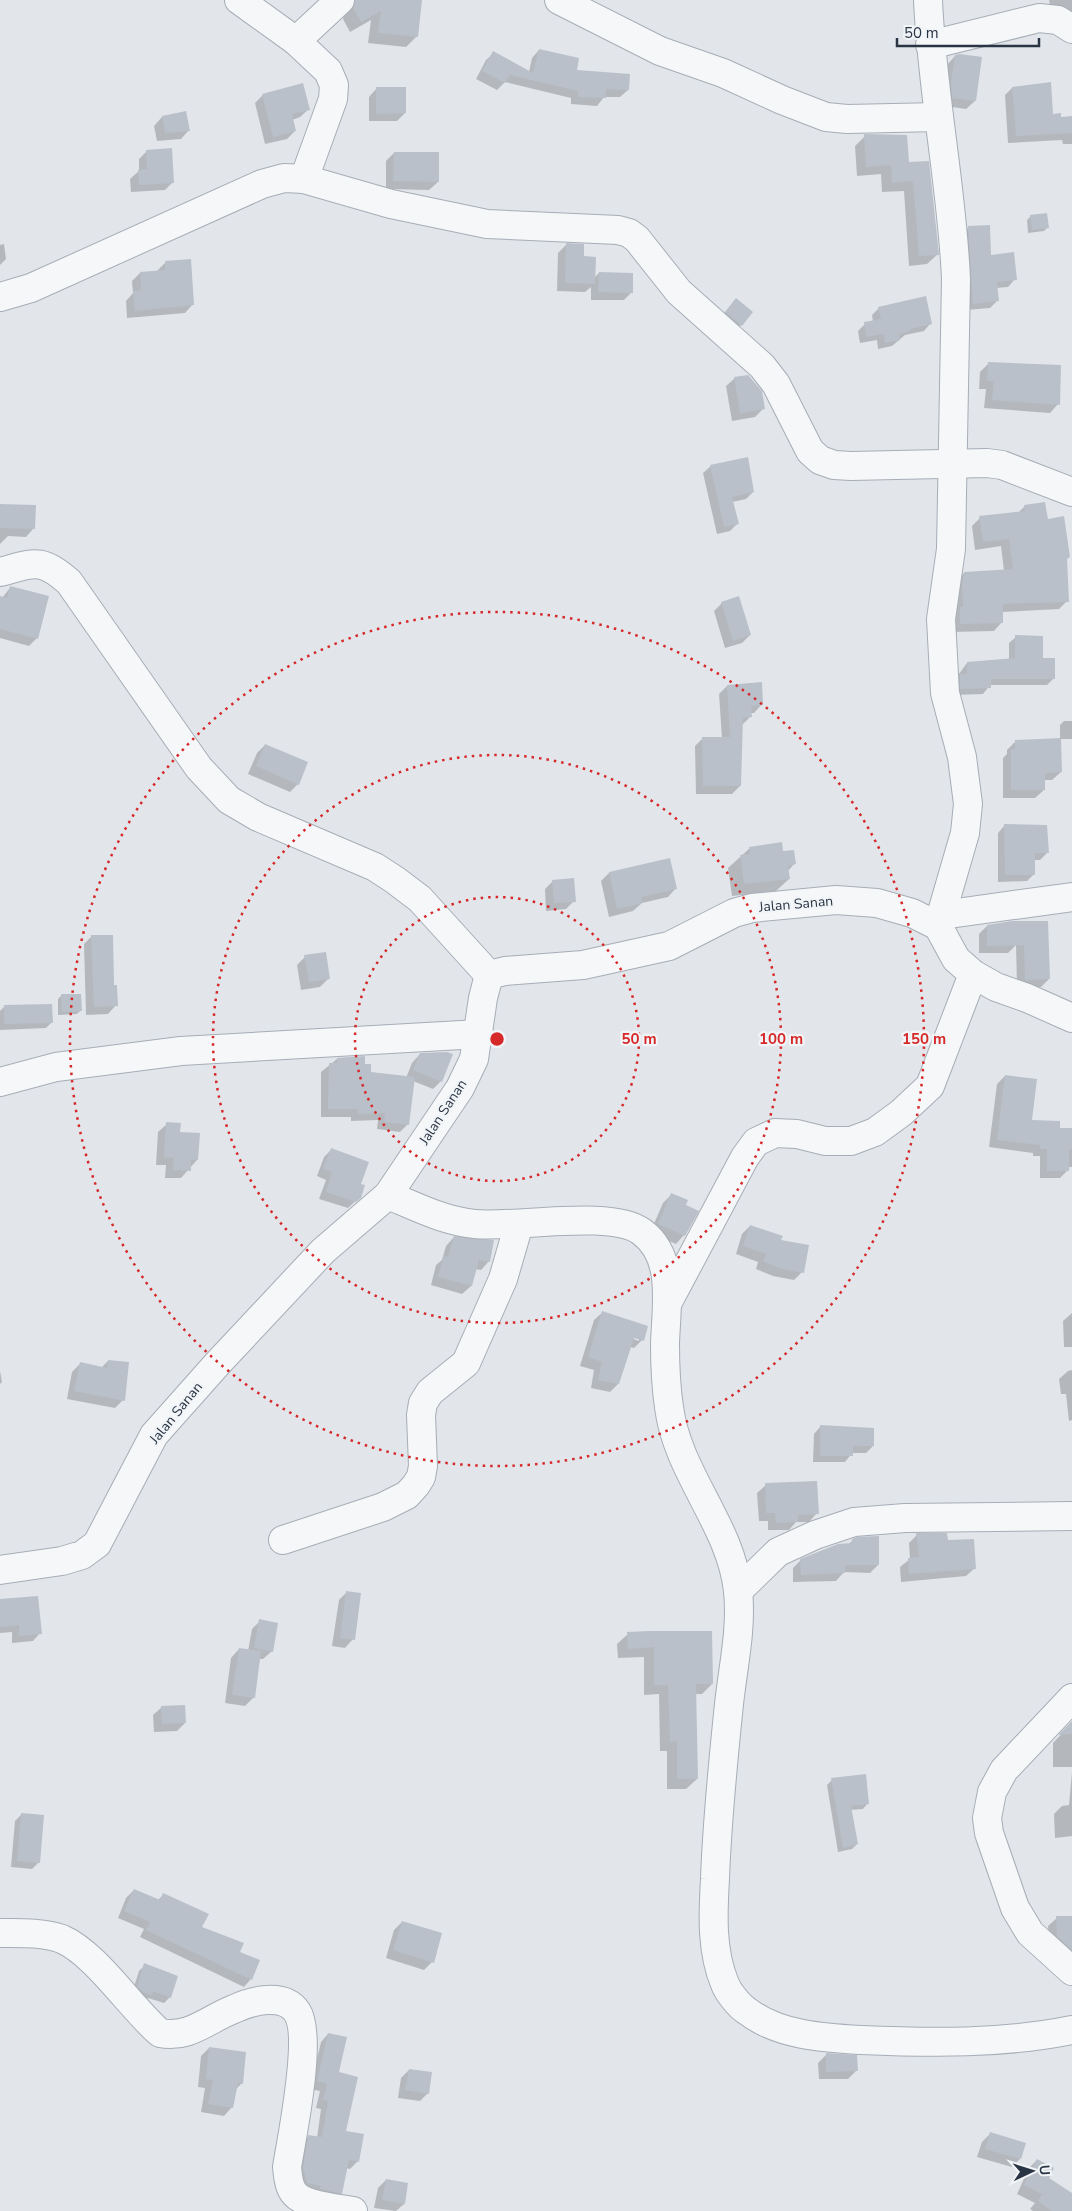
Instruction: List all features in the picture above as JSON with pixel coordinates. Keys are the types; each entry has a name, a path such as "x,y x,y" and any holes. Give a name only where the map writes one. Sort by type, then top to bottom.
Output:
{"street":[{"path":"239,0 296,40 328,71 334,85 333,99 304,179"},
{"path":"296,40 340,0"},
{"path":"560,0 660,51 723,73 782,100 826,117 847,119 939,117"},
{"path":"928,0 930,45 955,241 956,279 951,549 941,619 942,654 945,693 962,757 968,804 965,834 940,921 956,959 973,974 996,987 1027,998 1072,1018"},
{"path":"930,45 1039,18 1058,20 1072,29"},
{"path":"0,297 31,288 262,184 284,178 304,179 391,204 487,224 618,230 629,233 637,239 679,292 762,366 776,384 810,451 820,460 834,465 851,466 987,463 1002,465 1072,492"},
{"path":"0,572 27,565 42,564 54,568 69,582 199,768 229,800 258,817 375,868 395,880 420,899 489,976"},
{"path":"940,921 1072,898"},
{"name":"Jalan Sanan","path":"0,1570 82,1555 97,1544 154,1435 218,1362 323,1252 388,1195 460,1088 474,1059 483,998 489,976 505,971 583,965 669,946 734,913 752,908 836,900 877,903 940,921"},
{"path":"668,1302 756,1142 775,1133 797,1134 825,1141 851,1141 874,1132 901,1113 930,1086 973,974"},
{"path":"0,1082 56,1067 181,1051 479,1034"},
{"path":"388,1195 446,1219 476,1224 519,1224 589,1220 633,1227 642,1232 657,1247 666,1271 668,1302 665,1347 669,1410 688,1470 725,1545 738,1591 737,1634 718,1807 714,1910 715,1943 725,1986 745,2010 778,2028 838,2038 934,2043 1044,2035 1072,2030"},
{"path":"282,1540 383,1507 407,1495 416,1485 421,1477 423,1466 421,1415 423,1403 430,1392 466,1362 503,1279 519,1224"},
{"path":"738,1591 778,1552 815,1535 854,1522 905,1518 1072,1516"},
{"path":"1072,1698 1004,1770 992,1792 987,1818 1014,1908 1030,1933 1072,1971"},
{"path":"0,1933 25,1932 61,1939 85,1954 160,2033 182,2034 198,2028 233,2009 258,2001 273,1999 287,2003 298,2012 304,2055 287,2167 288,2180 292,2192 302,2199 319,2206 353,2211"}],"building":[{"path":"355,0 422,0 418,37 378,33 381,11 361,22 353,8"},
{"path":"539,49 579,58 577,70 630,74 629,90 606,89 606,98 578,97 578,91 510,75 505,83 482,71 493,51 533,73"},
{"path":"955,55 982,57 976,101 952,98 951,83"},
{"path":"1051,82 1053,114 1061,113 1061,117 1072,116 1072,133 1016,136 1012,87"},
{"path":"303,83 310,110 292,114 296,131 273,137 262,94"},
{"path":"376,87 406,87 406,113 376,114"},
{"path":"186,111 190,131 165,133 162,116"},
{"path":"864,134 907,135 909,162 929,161 939,255 919,256 913,181 892,183 891,165 866,167"},
{"path":"172,148 174,183 139,185 138,170 147,169 146,150"},
{"path":"394,152 439,152 439,182 393,181"},
{"path":"1047,213 1049,228 1032,230 1030,215"},
{"path":"990,225 991,255 1014,252 1017,280 997,282 999,301 973,304 968,226"},
{"path":"566,243 584,244 584,256 596,257 595,284 565,283"},
{"path":"191,259 194,305 135,311 133,291 141,290 140,272 165,270 165,261"},
{"path":"599,272 633,273 633,293 598,292"},
{"path":"926,296 932,324 910,329 910,331 899,334 900,340 885,343 883,334 866,337 864,322 881,319 878,307"},
{"path":"736,298 753,312 742,326 725,312"},
{"path":"988,362 1061,365 1060,405 992,400 994,381 987,381"},
{"path":"748,375 762,391 765,409 740,413 734,377"},
{"path":"748,457 754,492 732,497 739,524 724,527 710,465"},
{"path":"1045,502 1048,519 1064,516 1070,557 1067,558 1069,602 1003,604 1003,623 960,624 960,607 963,607 962,586 964,572 1013,569 1009,539 983,542 979,516 1025,511 1024,505"},
{"path":"0,504 36,505 35,529 0,528"},
{"path":"10,586 49,596 38,639 0,629 0,596 7,598"},
{"path":"739,596 751,635 733,641 721,602"},
{"path":"1015,635 1043,636 1043,658 1055,658 1055,679 991,679 991,688 960,689 960,674 967,674 967,662 1015,658"},
{"path":"762,682 763,705 751,706 752,717 743,718 741,786 703,786 702,737 730,737 727,685"},
{"path":"1061,738 1062,772 1045,773 1045,790 1011,790 1011,749 1015,749 1015,740"},
{"path":"265,744 308,762 299,785 256,766"},
{"path":"1004,824 1047,825 1049,853 1035,853 1035,875 1005,875"},
{"path":"782,842 783,851 794,850 796,864 788,866 790,879 744,884 740,855 750,854 749,847"},
{"path":"670,858 677,889 641,897 643,903 617,909 609,872"},
{"path":"574,878 576,902 554,903 552,880"},
{"path":"1012,921 1048,921 1050,979 1025,980 1024,945 987,946 987,925"},
{"path":"91,935 113,935 114,985 117,985 118,1006 94,1007"},
{"path":"326,952 330,979 309,982 304,955"},
{"path":"61,994 81,994 82,1011 62,1012"},
{"path":"52,1004 53,1023 4,1024 4,1005"},
{"path":"447,1052 453,1054 442,1082 413,1070 420,1053"},
{"path":"365,1056 365,1064 371,1064 371,1072 415,1077 409,1125 384,1122 385,1113 358,1114 358,1109 328,1109 329,1063 337,1063 337,1058"},
{"path":"1005,1075 1037,1079 1032,1120 1060,1121 1060,1128 1072,1128 1072,1149 1069,1149 1069,1171 1047,1171 1047,1149 1040,1149 1040,1145 997,1140"},
{"path":"166,1122 181,1123 180,1132 200,1133 198,1160 191,1160 191,1171 173,1170 174,1158 164,1157"},
{"path":"331,1148 369,1162 361,1184 365,1185 361,1198 356,1202 326,1192 332,1172 323,1169"},
{"path":"671,1193 688,1200 686,1205 699,1211 685,1236 658,1224"},
{"path":"750,1225 783,1236 781,1240 809,1245 804,1273 782,1269 763,1261 766,1254 743,1246"},
{"path":"454,1236 494,1240 490,1262 479,1260 472,1286 438,1277 444,1256 448,1257"},
{"path":"602,1311 648,1326 644,1341 634,1338 619,1384 598,1380 602,1362 588,1357"},
{"path":"108,1360 129,1362 125,1401 74,1391 80,1362 107,1368"},
{"path":"820,1425 874,1428 874,1446 853,1446 853,1456 820,1456"},
{"path":"817,1481 819,1514 798,1515 798,1522 776,1523 775,1513 766,1513 765,1483"},
{"path":"916,1533 947,1533 948,1540 974,1539 976,1569 909,1574 908,1558 919,1557"},
{"path":"879,1536 879,1565 845,1565 845,1573 801,1575 800,1559 838,1544 852,1543 852,1539 857,1537"},
{"path":"346,1591 361,1593 355,1640 340,1638"},
{"path":"38,1596 42,1634 19,1636 19,1625 0,1627 0,1599"},
{"path":"259,1619 278,1623 273,1652 254,1648"},
{"path":"712,1631 713,1684 696,1684 698,1779 677,1779 677,1741 670,1742 668,1685 654,1685 654,1647 628,1649 627,1632"},
{"path":"239,1648 261,1651 255,1698 232,1695"},
{"path":"185,1705 186,1723 162,1724 161,1706"},
{"path":"1072,1721 1072,1734 1058,1735"},
{"path":"866,1774 869,1804 851,1806 858,1844 843,1848 831,1778"},
{"path":"21,1813 44,1815 40,1863 17,1861"},
{"path":"134,1889 160,1900 163,1893 209,1914 202,1927 244,1943 240,1952 260,1960 252,1980 146,1930 150,1922 124,1911"},
{"path":"1056,1916 1072,1916 1072,1950 1057,1936"},
{"path":"402,1921 442,1933 434,1963 393,1950"},
{"path":"144,1963 178,1976 171,1998 153,1991 152,1995 143,1992 137,1987"},
{"path":"328,2033 347,2037 339,2072 358,2077 346,2131 364,2134 359,2162 349,2160 342,2194 320,2189 321,2186 307,2183 303,2167 308,2135 322,2137 328,2101 323,2100 327,2084 317,2081"},
{"path":"209,2047 246,2052 243,2084 238,2083 233,2108 208,2104 213,2080 206,2079"},
{"path":"826,2053 857,2055 858,2071 826,2072"},
{"path":"409,2069 432,2072 429,2094 405,2090"},
{"path":"990,2132 1026,2143 1021,2159 985,2149"},
{"path":"1037,2159 1054,2168 1049,2178 1072,2193 1072,2211 1052,2211 1038,2201 1042,2194 1024,2185"},
{"path":"386,2179 408,2183 405,2204 382,2200"}]}
